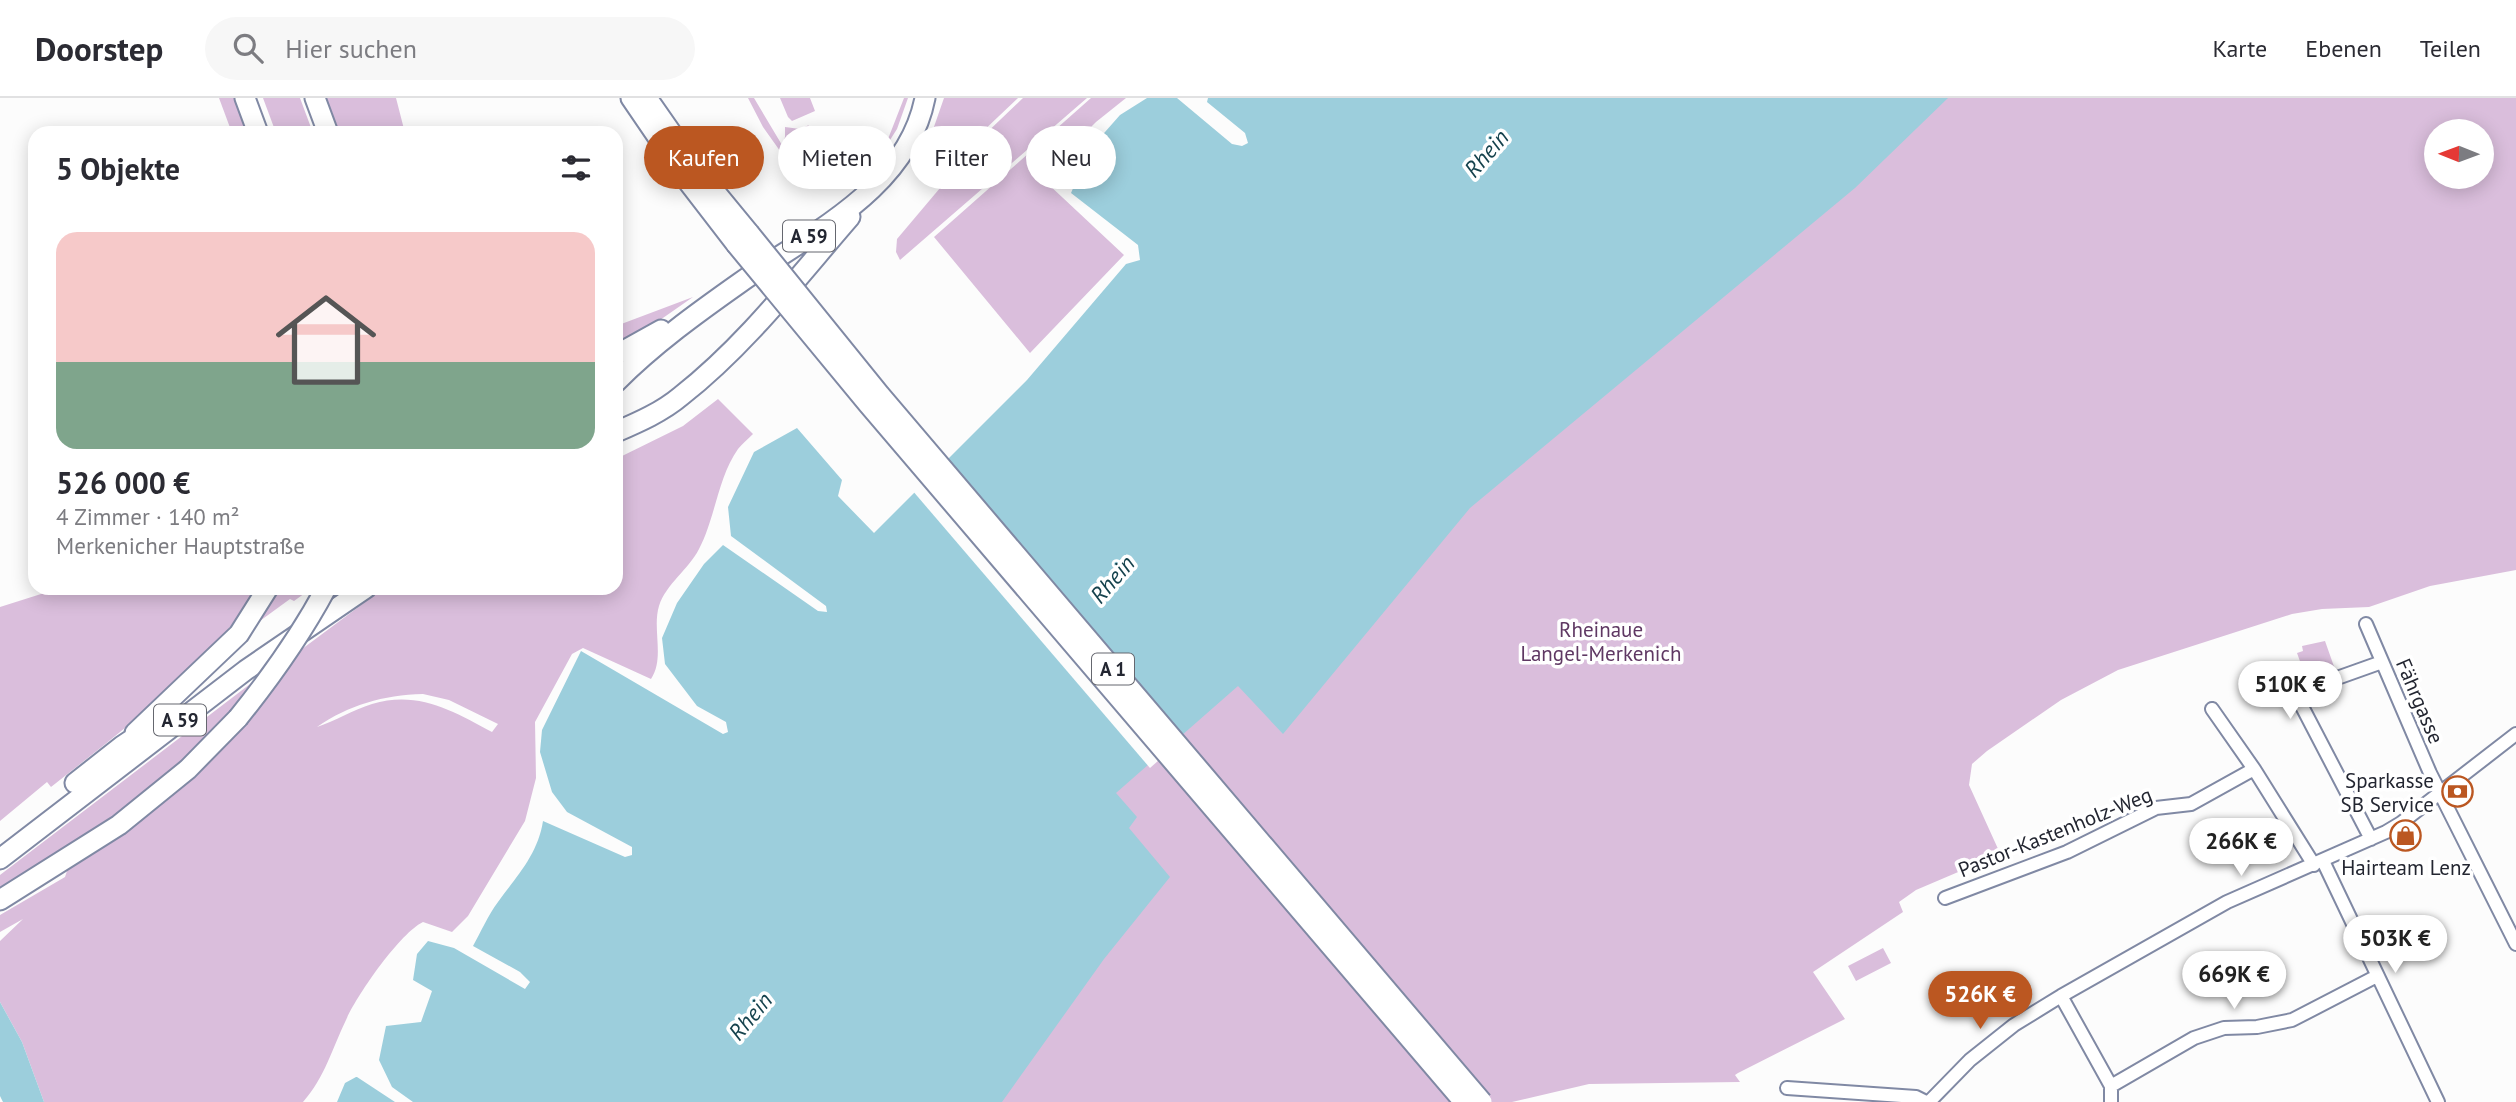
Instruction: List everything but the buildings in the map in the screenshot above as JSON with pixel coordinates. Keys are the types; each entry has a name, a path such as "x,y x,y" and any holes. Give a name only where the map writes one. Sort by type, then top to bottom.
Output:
{"highway":[{"path":"245,98 255,126"},
{"path":"315,98 325,126"},
{"name":"A 1","path":"631,98 689,183 880,395 1482,1102"},
{"name":"A 1","path":"650,98 742,239 877,415 1464,1102"},
{"name":"A 59","path":"623,364 743,271 834,212 862,189 878,174 890,156 909,118 915,98"},
{"name":"A 59","path":"896,163 907,144 925,98"},
{"name":"A 59","path":"623,376 657,344 744,280 835,219 870,189"},
{"path":"623,429 649,418 681,397 757,324 873,189"},
{"path":"623,351 674,322"},
{"name":"A 59","path":"122,746 239,634 264,595"},
{"path":"0,900 77,852 146,804 188,769 238,718 272,677 322,595"},
{"name":"A 59","path":"0,842 122,746 167,717 275,635 335,595"},
{"name":"A 59","path":"0,859 246,670 356,595"}],"street":[{"name":"Fährgasse","path":"2366,624 2441,792 2516,944"},
{"path":"2371,839 2295,693 2382,662"},
{"path":"2212,709 2319,863 2438,1102"},
{"path":"1787,1088 1916,1097 1927,1102 1970,1060 2014,1025 2227,902 2319,863 2401,823 2516,734"},
{"name":"Pastor-Kastenholz-Weg","path":"1945,898 2067,852 2156,808 2191,804 2254,769"},
{"path":"2111,1086 2194,1038 2224,1028 2257,1027 2292,1020 2377,976"},
{"path":"2061,996 2111,1086 2111,1102"}],"green space":[{"path":"219,98 238,98 248,126 229,126"},
{"path":"263,98 300,98 310,126 273,126"},
{"path":"326,98 396,98 403,126 337,126"},
{"path":"748,98 754,98 778,138 778,148"},
{"path":"780,98 810,98 815,111 792,121"},
{"path":"904,98 908,98 896,131 896,126 893,126"},
{"path":"944,98 1018,98 988,126 934,126"},
{"path":"1023,98 1087,98 1055,126 1026,126 1026,151 1012,163 1012,126 994,126"},
{"path":"1091,98 1126,98 1092,126 1059,126"},
{"name":"Rheinaue Langel-Merkenich","path":"1614,98 2516,98 2516,570 2430,586 2369,607 2322,609 2292,614 2118,670 2061,700 1972,764 1969,785 1999,851 1976,860 1977,864 1916,890 1899,902 1903,912 1813,972 1845,1019 1738,1073 1735,1075 1740,1082 1589,1084 1512,1102 696,1102"},
{"path":"1026,156 1026,189 1053,189 1124,255 1030,353 934,237 988,189 1012,189 1012,168"},
{"path":"939,189 982,189 900,260 896,252 897,239"},
{"path":"693,297 640,334 623,342 623,323"},
{"path":"718,399 753,434 731,460 699,549 662,598 657,615 657,662 651,679 583,648 572,654 535,722 536,778 525,821 468,916 452,932 423,922 391,951 352,1009 323,1073 303,1102 44,1102 22,1042 0,1002 0,941 23,919 0,932 0,915 65,877 68,868 152,811 244,724 302,649 375,595 623,595 623,456 683,426","holes":["423,694 449,700 498,724 492,732 435,705 420,701 389,700 358,709 317,727 354,707 394,696"]},
{"path":"38,595 255,595 214,644 163,695 51,787 47,782 0,821 0,607"},
{"path":"271,595 302,595 294,601 290,599 249,629"},
{"path":"2325,641 2337,675 2313,682 2305,663 2301,664 2297,653 2303,651 2302,646"},
{"path":"262,675 221,727 132,808 0,892 0,875"},
{"path":"1883,948 1891,963 1856,981 1848,966"}],"water":[{"name":"Rhein","path":"1147,98 1177,98 1232,144 1242,146 1248,143 1245,133 1207,102 1208,98 1948,98 1855,188 1470,508 1283,734 1238,686 1116,793 1137,817 1129,828 1170,877 1104,959 1002,1102 413,1102 392,1087 379,1060 386,1026 421,1022 432,991 413,980 417,954 428,941 454,948 525,989 530,982 520,972 473,946 494,907 532,854 543,821 625,857 632,855 632,847 567,812 552,792 540,752 542,730 581,651 723,734 728,732 726,722 697,706 665,664 662,638 677,603 704,564 723,545 818,611 827,612 826,606 731,536 728,507 754,452 797,428 842,480 838,496 874,533 1027,380 1126,264 1140,260 1138,245 1071,193 1073,189 1116,189 1116,126 1110,126 1120,115"},
{"path":"0,1002 22,1042 44,1102 3,1102 0,1096"},
{"path":"357,1077 395,1102 337,1102 345,1083"}],"pier":[{"path":"946,456 1185,737 1150,768 912,490"}],"place":[{"name":"Sparkasse SB Service","path":"2457,792"},
{"name":"Hairteam Lenz","path":"2406,835"}]}
